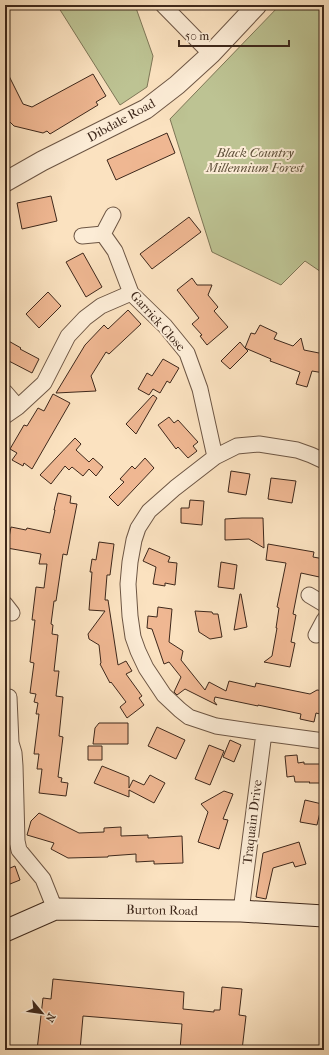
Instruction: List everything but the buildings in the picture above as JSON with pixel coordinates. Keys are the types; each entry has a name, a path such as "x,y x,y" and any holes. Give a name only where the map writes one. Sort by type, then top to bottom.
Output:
{"main road":[{"name":"Burton Road","path":"5,930 55,909 241,911 324,916"}],"street":[{"path":"163,5 211,54"},
{"name":"Dibdale Road","path":"5,182 42,161 146,109 211,54 257,5"},
{"path":"82,236 103,234 113,215"},
{"name":"Garrick Close","path":"103,234 115,251 131,293 165,326 187,353 200,389 215,458"},
{"path":"5,416 18,407 44,383 68,336 85,318 101,306 131,293"},
{"path":"5,392 18,407"},
{"path":"324,461 297,450 259,444 237,446 215,458 175,488 149,511 138,528 134,540 128,584 133,637 138,651 146,668 164,695 180,710 189,717 216,726 264,734 324,741"},
{"path":"309,595 324,604"},
{"path":"316,635 324,620"},
{"path":"9,697 7,726 14,753 17,841 19,850 43,880 55,909"},
{"name":"Traquain Drive","path":"241,911 264,734"}],"green space":[{"path":"57,5 134,5 153,56 147,87 120,105"},
{"name":"Black Country Millennium Forest","path":"280,5 324,5 324,274 305,261 281,285 212,252 170,119"}]}
